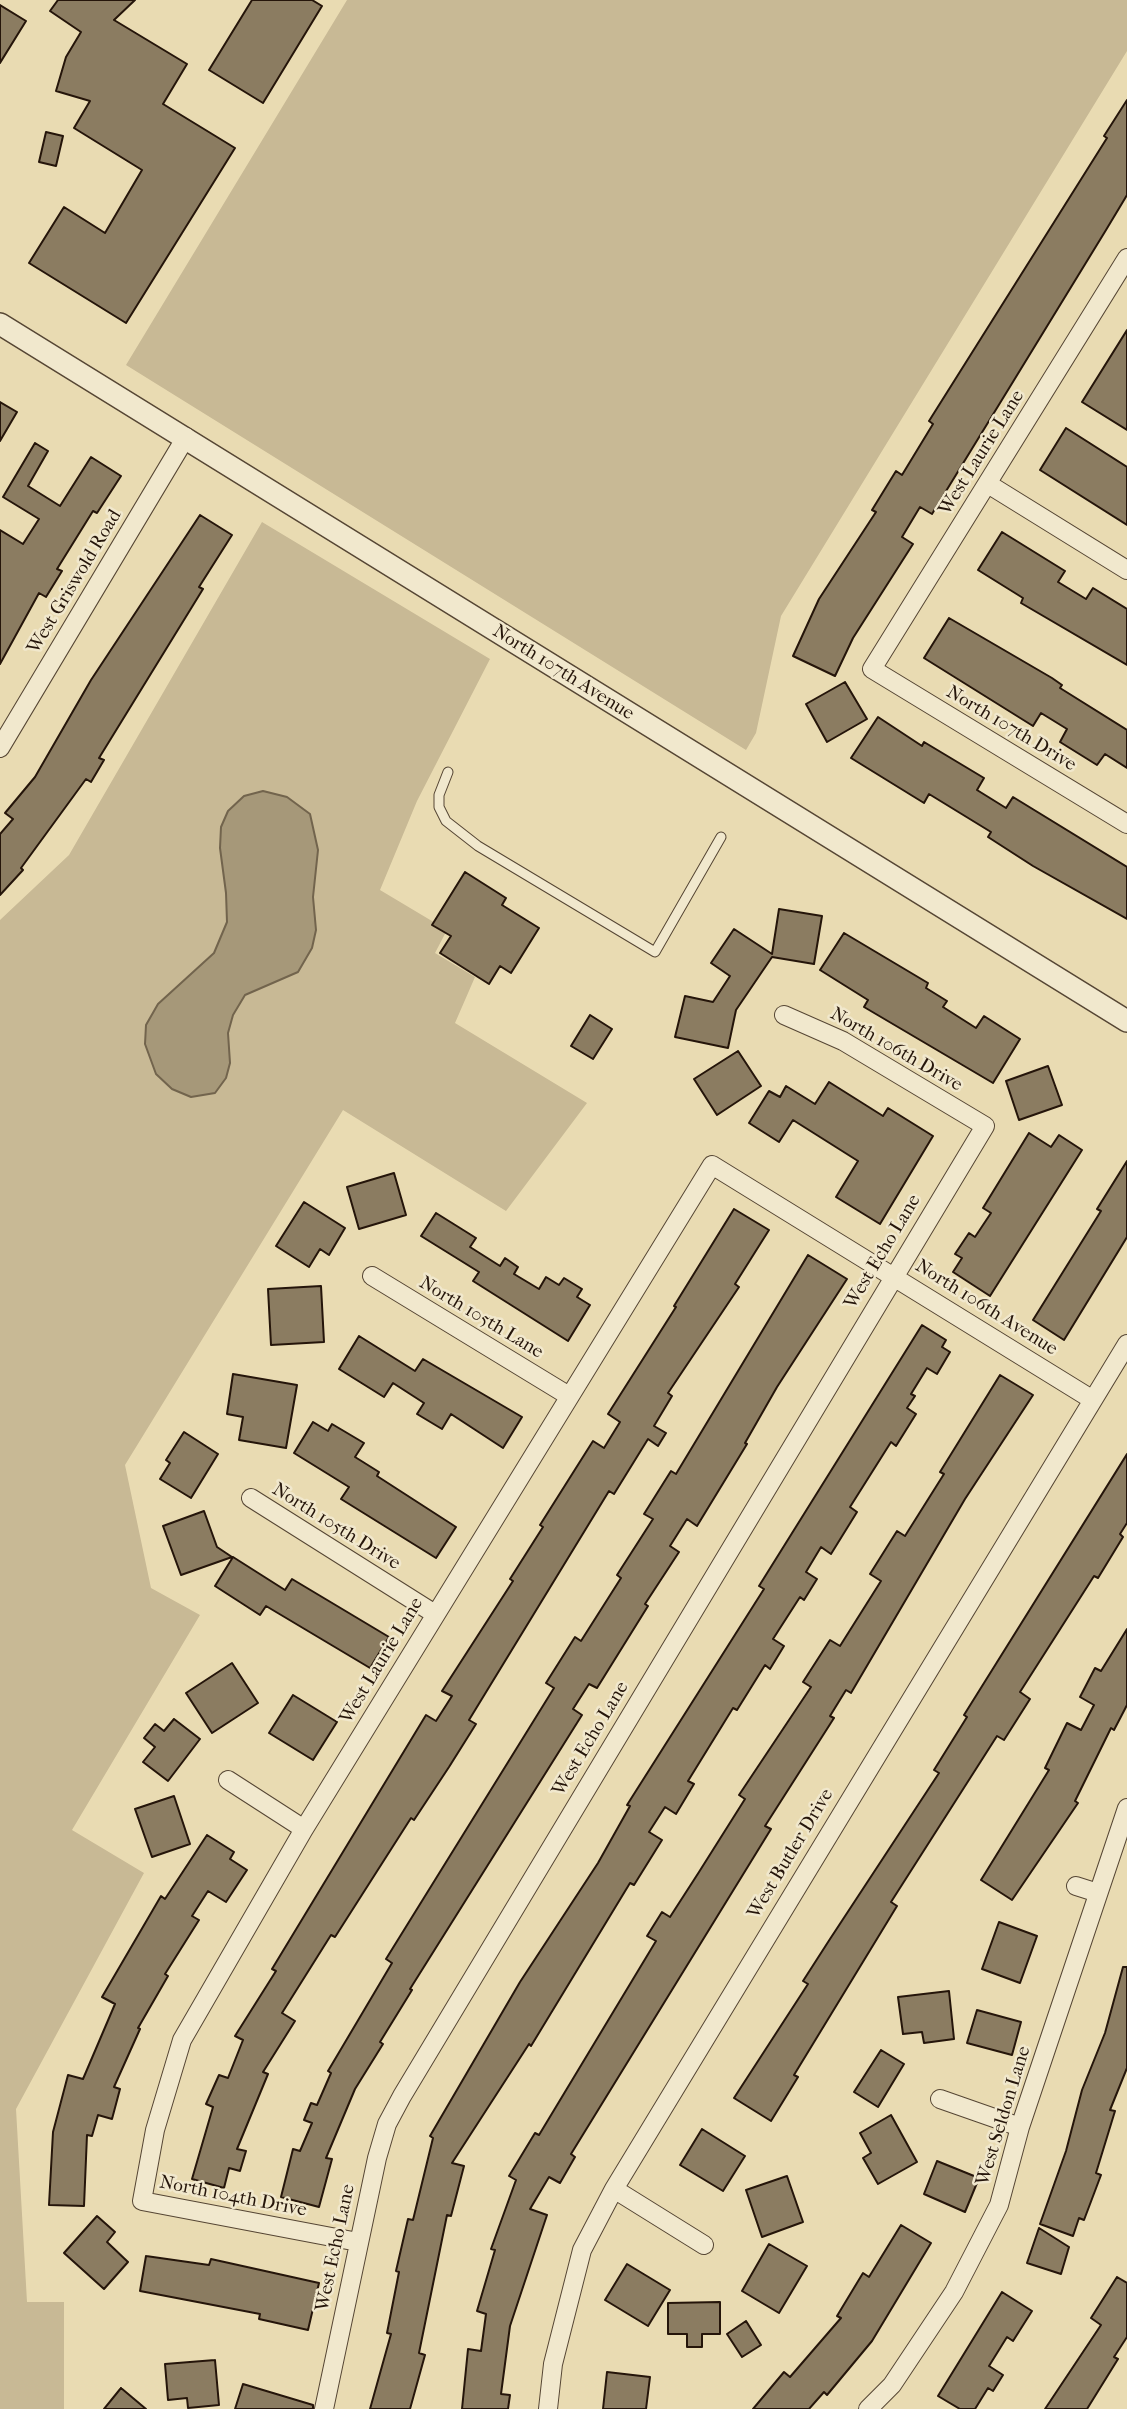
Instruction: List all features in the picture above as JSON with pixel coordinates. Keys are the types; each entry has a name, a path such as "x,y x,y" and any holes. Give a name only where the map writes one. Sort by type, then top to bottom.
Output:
{"street":[{"name":"West Laurie Lane","path":"872,669 1127,258"},
{"name":"North 107th Avenue","path":"0,324 1127,1021"},
{"name":"West Griswold Road","path":"0,748 186,437"},
{"path":"988,484 1127,570"},
{"name":"North 107th Drive","path":"872,669 1127,824"},
{"name":"North 106th Drive","path":"784,1015 844,1041 985,1126"},
{"name":"West Echo Lane","path":"324,2409 358,2242 387,2124 893,1275 985,1126"},
{"name":"West Laurie Lane","path":"142,2201 155,2130 183,2040 304,1829 712,1166"},
{"name":"North 106th Avenue","path":"712,1166 1093,1400"},
{"name":"North 105th Lane","path":"372,1276 569,1396"},
{"name":"West Butler Drive","path":"548,2409 553,2364 582,2250 614,2189 1127,1345"},
{"name":"North 105th Drive","path":"251,1498 435,1614"},
{"path":"228,1780 304,1829"},
{"name":"West Seldon Lane","path":"868,2409 892,2385 960,2282 999,2205 1020,2127 1127,1808"},
{"path":"1076,1886 1098,1893"},
{"path":"940,2099 1020,2127"},
{"path":"614,2189 704,2245"},
{"name":"North 104th Drive","path":"142,2201 358,2242"}],"lane":[{"path":"448,772 439,794 439,807 446,821 478,846 654,952 721,837"}],"shaded area":[{"path":"347,0 1127,0 1127,51 781,616 756,733 746,750 126,365"},
{"path":"262,522 490,659 417,801 380,890 447,930 435,953 475,977 455,1023 587,1103 506,1211 343,1110 125,1465 151,1588 200,1615 72,1830 144,1873 16,2109 27,2302 64,2302 64,2409 0,2409 0,920 69,855"},
{"path":"263,791 287,797 310,814 318,850 313,897 316,930 312,948 298,972 245,995 233,1015 228,1033 230,1063 226,1078 215,1093 191,1097 172,1089 156,1074 145,1044 146,1025 158,1004 214,953 227,922 220,848 221,827 228,811 244,796"}],"building":[{"path":"58,0 135,0 114,20 187,64 163,104 235,148 126,323 29,263 64,207 105,233 142,170 74,128 90,101 56,91 66,57 81,32 50,11"},
{"path":"252,0 312,0 322,6 263,103 209,70"},
{"path":"0,5 26,21 0,63"},
{"path":"1127,100 1127,195 1106,230 932,514 920,507 902,537 913,544 853,638 835,676 793,656 819,599 876,512 872,510 896,471 902,475 933,424 929,421 1107,138 1104,136"},
{"path":"46,132 63,136 56,166 39,162"},
{"path":"1127,330 1127,430 1082,402"},
{"path":"0,402 17,412 0,441"},
{"path":"1066,428 1127,467 1127,525 1040,470"},
{"path":"35,443 48,451 28,486 60,506 91,457 121,476 97,513 93,511 57,569 62,571 46,597 39,593 0,664 0,530 23,544 39,519 3,497"},
{"path":"200,515 232,535 199,587 203,589 99,758 104,760 91,782 86,779 21,868 23,870 0,895 0,834 13,819 5,813 35,777 91,680"},
{"path":"1002,532 1065,571 1058,582 1086,599 1093,588 1127,609 1127,665 1021,603 1023,598 978,570"},
{"path":"949,618 1052,678 1062,685 1060,688 1127,730 1127,768 1105,754 1097,765 1060,742 1067,729 1041,713 1033,726 924,658"},
{"path":"845,682 867,719 827,742 806,704"},
{"path":"878,717 922,746 924,742 984,778 977,790 1006,808 1013,797 1127,867 1127,919 1033,866 988,837 991,832 929,794 924,803 851,758"},
{"path":"465,872 506,898 502,905 539,928 511,973 500,966 489,984 440,953 451,936 432,925"},
{"path":"779,909 822,916 814,964 772,957 736,1010 728,1048 675,1037 685,996 713,1002 730,976 711,963 734,929 772,954"},
{"path":"844,933 928,983 926,988 947,1001 943,1007 976,1028 984,1016 1020,1039 993,1083 864,1007 868,1000 820,970"},
{"path":"590,1015 612,1029 593,1059 571,1046"},
{"path":"738,1051 761,1086 717,1115 694,1079"},
{"path":"1048,1066 1062,1105 1019,1120 1006,1081"},
{"path":"829,1082 883,1116 888,1108 933,1136 880,1224 836,1197 858,1161 793,1120 779,1142 749,1123 769,1091 780,1097 786,1086 815,1104"},
{"path":"1029,1133 1051,1147 1059,1135 1082,1150 990,1296 953,1272 962,1258 955,1254 969,1233 975,1237 991,1213 983,1208"},
{"path":"1127,1161 1127,1237 1064,1340 1033,1320 1101,1211 1097,1209"},
{"path":"394,1173 406,1215 359,1229 347,1187"},
{"path":"304,1202 345,1228 329,1255 320,1249 309,1267 276,1246"},
{"path":"734,1209 769,1230 735,1284 739,1287 668,1393 672,1396 654,1426 666,1433 658,1446 648,1439 614,1494 609,1491 469,1720 476,1724 414,1820 411,1818 335,1937 331,1935 282,2013 295,2021 263,2072 268,2074 237,2149 246,2151 240,2171 229,2168 224,2188 192,2179 213,2107 206,2104 219,2075 228,2078 243,2040 235,2036 276,1971 272,1969 426,1715 436,1721 452,1696 442,1691 513,1581 510,1579 543,1527 540,1525 593,1441 604,1448 620,1422 608,1414"},
{"path":"436,1213 476,1238 470,1247 500,1266 505,1258 518,1267 514,1274 539,1289 546,1277 559,1285 564,1278 582,1289 577,1297 590,1305 568,1341 473,1281 479,1272 421,1236"},
{"path":"808,1255 847,1279 777,1387 745,1443 747,1444 697,1526 687,1519 670,1546 679,1552 645,1604 648,1606 597,1688 589,1684 573,1709 582,1715 410,1989 412,1990 380,2042 383,2044 355,2089 326,2158 332,2159 319,2207 281,2197 293,2149 300,2151 312,2123 304,2120 311,2103 317,2105 331,2073 328,2071 392,1963 386,1959 554,1688 546,1683 575,1637 581,1641 621,1578 617,1575 653,1519 644,1514 671,1471 676,1474"},
{"path":"321,1286 324,1342 271,1345 268,1289"},
{"path":"922,1325 946,1340 942,1347 950,1352 937,1374 927,1368 911,1394 915,1396 907,1408 916,1414 896,1446 891,1442 850,1507 857,1512 831,1554 821,1547 806,1572 817,1579 804,1600 800,1597 773,1639 784,1646 770,1669 765,1665 737,1710 733,1708 688,1781 694,1784 676,1814 665,1807 649,1832 662,1840 634,1885 630,1883 531,2046 529,2044 452,2163 464,2166 451,2216 447,2215 419,2353 425,2355 410,2409 370,2409 391,2334 387,2333 399,2272 396,2271 408,2219 413,2220 433,2138 430,2136 520,1982 598,1863 630,1806 627,1805 764,1589 759,1586"},
{"path":"359,1336 415,1371 423,1359 522,1417 503,1448 451,1414 442,1429 417,1414 424,1403 393,1383 384,1397 339,1369"},
{"path":"233,1374 297,1385 286,1448 239,1440 243,1417 227,1414"},
{"path":"1000,1375 1033,1395 965,1499 851,1693 846,1690 830,1716 834,1718 765,1826 771,1829 571,2154 575,2157 560,2183 549,2177 530,2209 547,2215 510,2326 501,2394 510,2395 508,2409 462,2409 468,2349 481,2351 486,2314 477,2311 495,2250 491,2249 516,2180 509,2176 535,2133 539,2135 656,1941 647,1936 662,1912 670,1917 745,1799 739,1795 811,1687 803,1682 830,1640 840,1646 881,1581 870,1574 897,1531 905,1536 944,1474 940,1472"},
{"path":"313,1422 328,1431 332,1424 364,1443 355,1457 379,1472 377,1476 456,1527 436,1558 341,1499 349,1487 294,1453"},
{"path":"184,1432 218,1454 191,1498 160,1479 170,1463 166,1460"},
{"path":"1127,1454 1127,1523 1120,1534 1123,1537 1098,1578 1094,1576 1020,1692 1030,1699 1004,1740 997,1736 891,1902 897,1906 794,2075 798,2077 771,2121 734,2098 808,1984 803,1981 939,1773 934,1770 967,1717 964,1715"},
{"path":"204,1511 217,1547 232,1557 181,1575 163,1526"},
{"path":"233,1557 285,1590 292,1579 389,1637 370,1668 266,1606 260,1615 215,1586"},
{"path":"1127,1629 1127,1705 1114,1730 1111,1728 1075,1801 1078,1803 1012,1900 981,1880 1049,1770 1045,1768 1067,1723 1081,1730 1094,1705 1080,1697 1095,1668 1101,1671"},
{"path":"232,1663 258,1703 212,1733 186,1693"},
{"path":"293,1695 337,1722 313,1760 269,1733"},
{"path":"174,1719 200,1739 168,1781 143,1762 155,1747 144,1738 155,1724 164,1731"},
{"path":"174,1796 190,1844 152,1857 135,1809"},
{"path":"207,1835 234,1852 230,1859 247,1870 226,1902 208,1891 192,1916 199,1920 165,1974 168,1976 138,2028 140,2029 114,2087 120,2089 112,2119 98,2115 92,2136 87,2135 84,2206 49,2205 53,2132 68,2075 83,2079 115,2004 102,1997 161,1896 165,1899"},
{"path":"999,1922 1037,1936 1020,1983 982,1969"},
{"path":"1123,1967 1127,1967 1127,2068 1110,2110 1115,2111 1096,2173 1101,2175 1084,2220 1079,2218 1073,2236 1040,2224 1066,2151 1082,2090 1105,2033"},
{"path":"949,1991 954,2039 924,2043 922,2032 903,2034 898,1997"},
{"path":"977,2010 1021,2022 1012,2055 967,2043"},
{"path":"881,2050 904,2064 878,2107 854,2092"},
{"path":"891,2115 917,2162 878,2184 863,2158 871,2153 860,2133"},
{"path":"702,2129 745,2156 723,2191 680,2165"},
{"path":"937,2161 979,2178 965,2212 924,2194"},
{"path":"787,2176 803,2222 762,2237 746,2190"},
{"path":"97,2216 115,2232 107,2242 128,2262 104,2289 64,2253"},
{"path":"901,2225 931,2243 872,2341 827,2395 824,2392 809,2409 753,2409 784,2372 790,2377 841,2318 837,2316 863,2273 869,2277"},
{"path":"1039,2228 1069,2247 1061,2274 1027,2263"},
{"path":"769,2244 807,2266 779,2313 742,2291"},
{"path":"146,2256 209,2265 211,2259 319,2283 308,2330 259,2319 260,2314 140,2291"},
{"path":"627,2264 670,2290 648,2326 605,2300"},
{"path":"1117,2277 1127,2283 1127,2337 1114,2357 1118,2359 1087,2409 1045,2409 1101,2325 1091,2318"},
{"path":"1002,2292 1032,2311 1013,2341 1007,2337 989,2366 1003,2375 993,2391 988,2388 975,2409 960,2409 938,2396"},
{"path":"720,2302 720,2334 702,2334 702,2347 687,2347 687,2334 668,2334 668,2303"},
{"path":"746,2321 761,2345 742,2357 727,2334"},
{"path":"215,2360 219,2405 188,2408 187,2398 168,2400 165,2364"},
{"path":"607,2372 650,2377 646,2409 603,2409"},
{"path":"243,2384 313,2405 313,2409 235,2409"},
{"path":"121,2388 146,2409 104,2409"}]}
